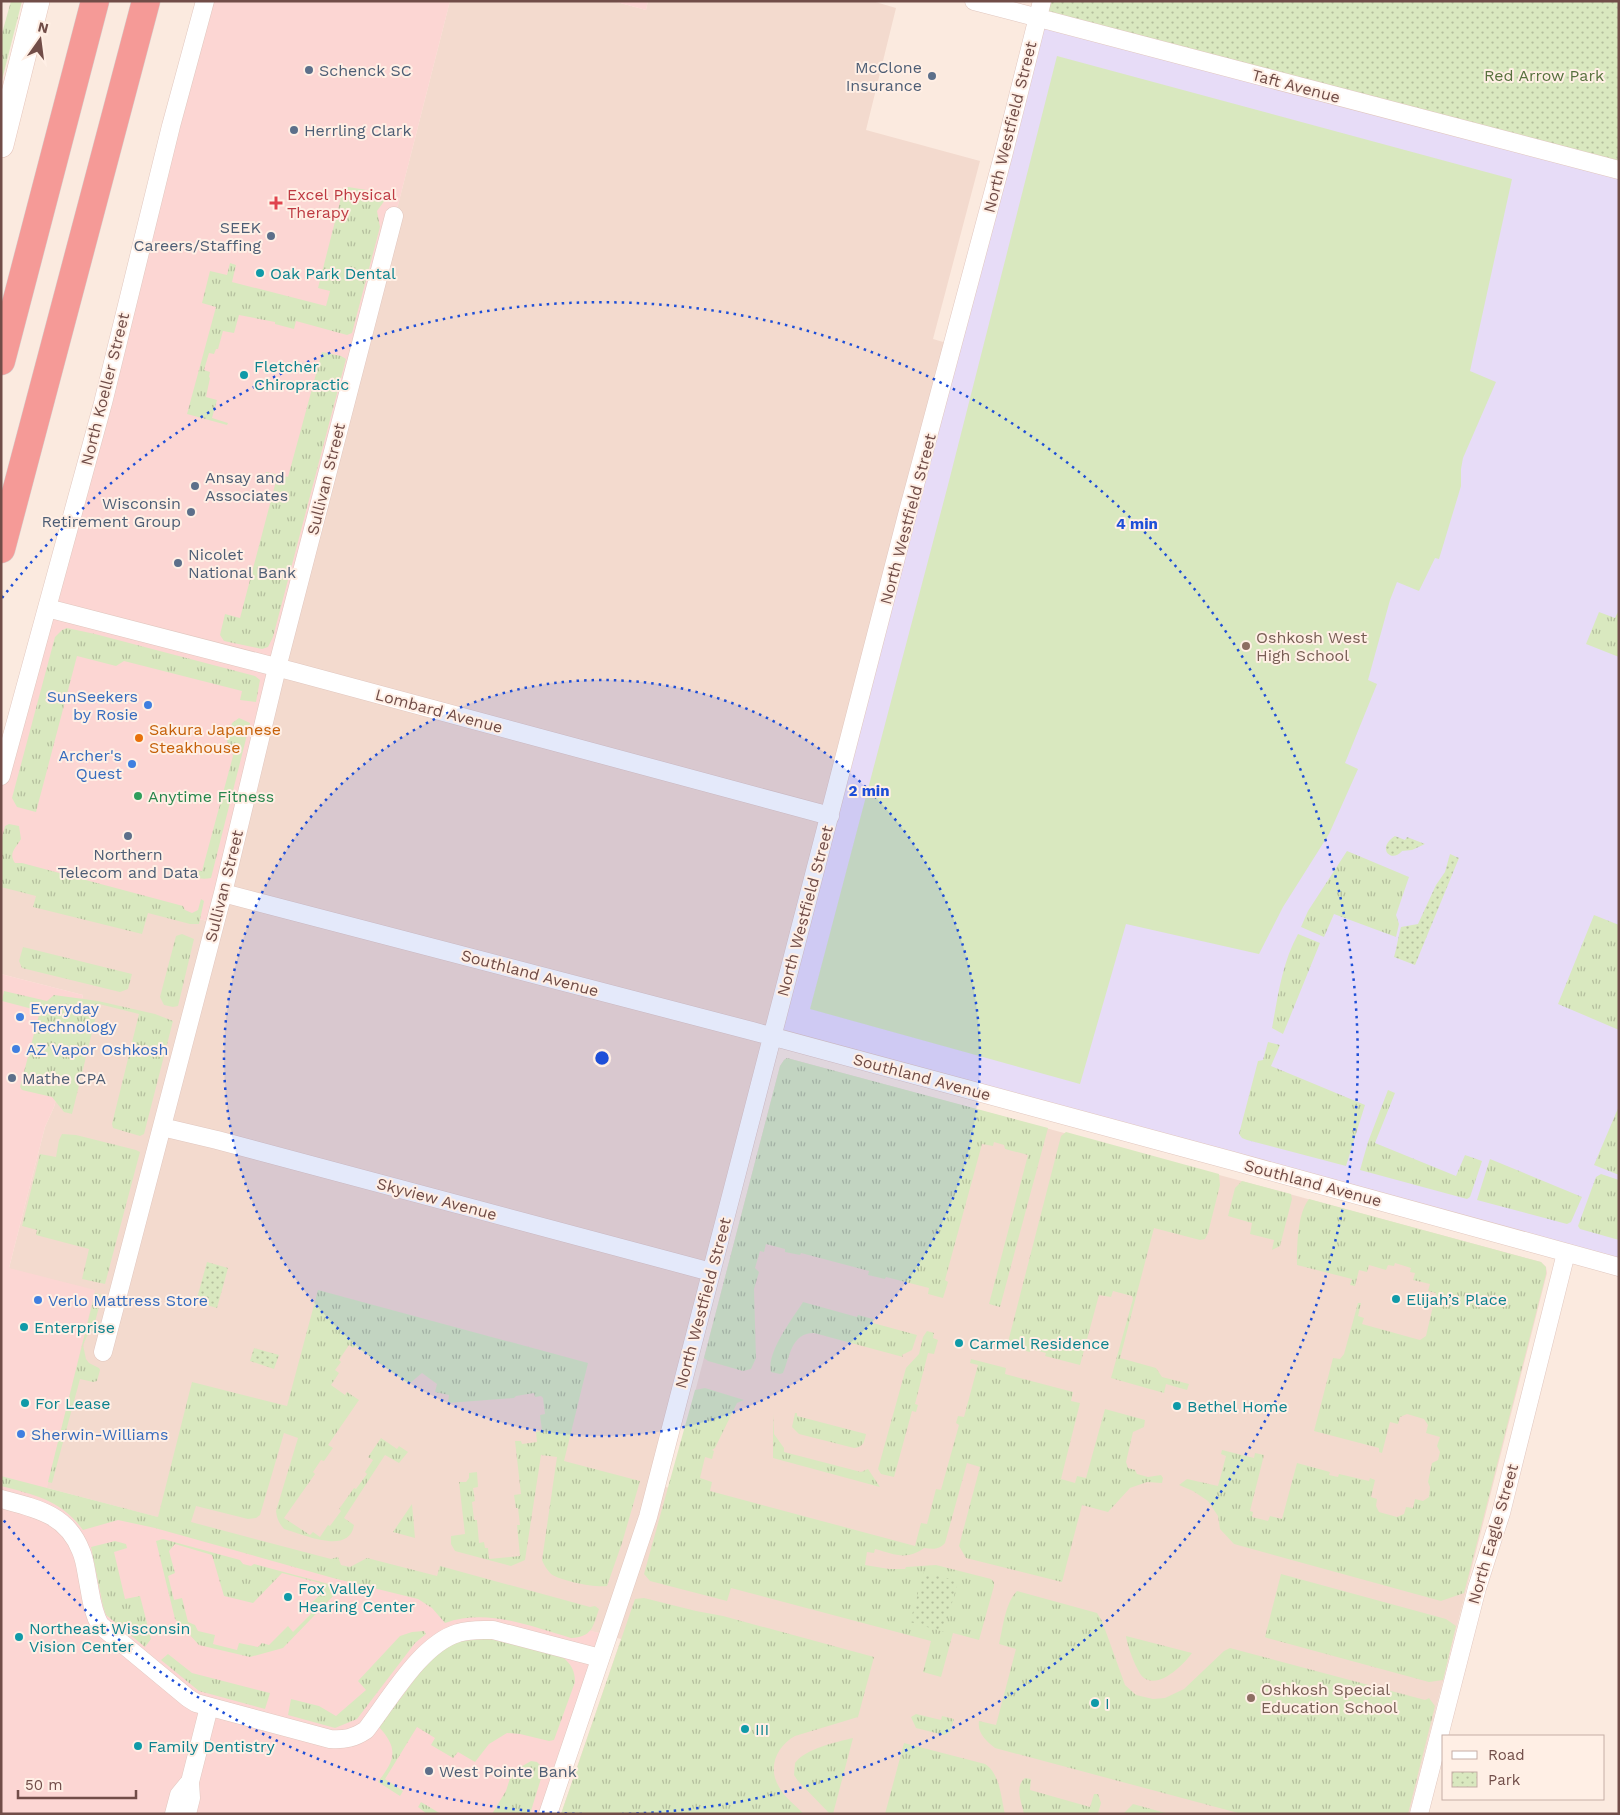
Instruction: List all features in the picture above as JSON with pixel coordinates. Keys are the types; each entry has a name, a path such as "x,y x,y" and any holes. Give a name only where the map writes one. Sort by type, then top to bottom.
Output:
{"highway":[{"path":"1,361 95,1"},
{"path":"1,549 146,1"}],"street":[{"path":"1,145 38,1"},
{"name":"North Koeller Street","path":"1,776 102,403 170,126 205,1"},
{"name":"Taft Avenue","path":"974,1 1040,10 1619,170"},
{"name":"North Westfield Street","path":"548,1814 648,1517 907,515 1040,10"},
{"name":"Sullivan Street","path":"103,1352 223,892 277,668 394,216"},
{"name":"Lombard Avenue","path":"47,608 830,816"},
{"name":"Southland Avenue","path":"223,892 1287,1175 1619,1267"},
{"name":"Skyview Avenue","path":"162,1127 712,1272"},
{"name":"North Eagle Street","path":"1419,1814 1477,1588 1502,1513 1566,1253"},
{"path":"1,1499 38,1509 53,1516 66,1526 76,1539 82,1552 94,1615 100,1625 188,1698 196,1703 330,1739 343,1740 355,1737 366,1730 417,1661 443,1639 459,1632 493,1630 600,1658"},
{"path":"187,1814 191,1798 190,1782 209,1706"},
{"path":"174,1814 179,1795 190,1782"}],"shaded area":[{"path":"205,1 450,1 215,923 1,869 1,776"},
{"path":"450,1 613,1 646,10 648,1 872,1 896,8 866,130 980,161 933,339 950,344 656,1485 670,1488 780,1066 787,1058 1541,1262 1546,1267 1547,1273 1409,1814 561,1814 621,1639 47,1488 9,1268 45,1127 54,1107 83,995 1,974 1,869 215,923"},
{"path":"613,1 648,1 646,10"},
{"name":"Oshkosh West High School","path":"1037,18 1619,170 1619,1267 772,1037"},
{"path":"1,974 83,995 54,1107 45,1127 9,1268 95,1290 47,1488 607,1635 548,1814 1,1814"}],"green space":[{"path":"11,1 22,1 1,84 1,37"},
{"name":"Red Arrow Park","path":"1042,1 1619,1 1619,170 1037,18"},
{"path":"1057,56 1512,179 1470,371 1496,382 1463,458 1461,486 1439,559 1435,558 1419,591 1397,582 1390,600 1368,680 1377,684 1345,763 1358,769 1329,834 1283,907 1259,954 1126,924 1080,1084 810,1009 948,485"},
{"path":"348,187 373,191 385,200 377,211 380,227 352,333 347,335 296,321 294,329 275,324 275,322 239,315 234,333 223,331 218,349 216,349 214,354 209,353 204,370 210,372 206,397 217,400 212,418 228,423 227,425 187,414 216,307 202,303 210,271 227,275 230,263 236,265 232,282 326,306 330,291 318,288 342,194"},
{"path":"322,352 346,359 273,637 268,647 262,649 224,641 220,635 225,614 240,618 276,481 264,477 266,472 288,477"},
{"path":"1619,610 1619,657 1586,644 1599,612 1615,618"},
{"path":"67,628 255,676 260,680 256,702 240,700 242,691 124,661 116,666 77,656 36,812 17,807 12,798 55,637"},
{"path":"239,718 250,723 211,878 197,878 187,870 202,871 233,756 227,741 232,723"},
{"path":"9,824 19,826 21,839 12,856 15,863 22,863 183,906 185,910 192,913 198,910 201,899 204,901 199,924 190,924 148,913 142,934 33,907 36,896 1,887 1,841 5,826"},
{"path":"1395,836 1405,840 1407,837 1425,844 1412,850 1402,851 1398,855 1390,855 1387,853 1387,845"},
{"path":"1347,851 1409,877 1396,915 1399,924 1396,937 1334,914 1324,937 1301,927 1308,911"},
{"path":"1450,854 1459,858 1415,965 1394,957 1401,927 1418,924 1436,885 1445,872"},
{"path":"1594,915 1619,925 1619,1030 1558,1004"},
{"path":"182,934 194,939 178,1006 173,1007 164,1005 160,997 176,936"},
{"path":"1298,934 1320,943 1283,1034 1272,1028 1284,968"},
{"path":"23,947 132,974 128,989 120,992 22,968 19,961"},
{"path":"4,991 47,1001 54,995 98,1001 155,1014 173,1021 144,1134 140,1136 113,1128 112,1124 139,1014 99,1004 72,1114 64,1112 52,1097 22,1090 20,1087 40,1011 2,1001"},
{"path":"1268,1042 1280,1045 1271,1066 1365,1105 1346,1166 1247,1140 1239,1134 1258,1061 1263,1060"},
{"path":"787,1058 1048,1128 1000,1307 989,1304 1028,1155 1005,1149 1004,1145 994,1142 993,1146 982,1144 945,1280 948,1282 943,1298 928,1294 929,1288 886,1277 885,1279 868,1275 869,1271 801,1253 800,1255 785,1252 785,1249 766,1244 764,1252 760,1251 755,1268 759,1272 754,1289 756,1358 751,1369 743,1371 708,1361 704,1358 780,1066"},
{"path":"1388,1090 1395,1093 1375,1143 1456,1176 1465,1155 1482,1161 1470,1197 1467,1199 1360,1170 1368,1142"},
{"path":"1619,1106 1619,1175 1594,1165"},
{"path":"1066,1132 1219,1174 1220,1185 1205,1239 1200,1240 1154,1228 1120,1358 1156,1368 1162,1377 1189,1384 1187,1390 1166,1384 1164,1393 1111,1378 1133,1299 1132,1296 1113,1291 1111,1297 1099,1295 1080,1365 1045,1356 1046,1353 1031,1349 1030,1352 1007,1346 1061,1136"},
{"path":"62,1134 76,1135 140,1152 105,1284 82,1279 89,1249 36,1235 37,1230 22,1226 40,1154 56,1157"},
{"path":"1490,1159 1582,1197 1571,1222 1567,1224 1477,1200"},
{"path":"1601,1174 1619,1180 1619,1240 1580,1229 1578,1226 1596,1177"},
{"path":"1242,1181 1291,1194 1292,1199 1280,1246 1272,1250 1274,1240 1250,1234 1252,1223 1228,1216 1235,1188"},
{"path":"1309,1199 1541,1262 1546,1267 1546,1274 1464,1593 1441,1601 1234,1544 1220,1529 1218,1516 1208,1501 1193,1491 1179,1485 1187,1479 1218,1486 1226,1456 1221,1454 1222,1450 1254,1458 1255,1453 1264,1455 1250,1511 1253,1512 1252,1517 1268,1521 1270,1516 1282,1519 1297,1463 1330,1472 1329,1475 1338,1477 1339,1474 1369,1481 1370,1478 1375,1480 1371,1497 1377,1499 1376,1506 1379,1512 1397,1517 1404,1514 1406,1507 1413,1508 1415,1499 1423,1501 1429,1497 1430,1487 1428,1482 1432,1463 1438,1460 1440,1452 1437,1446 1440,1437 1426,1433 1428,1425 1424,1419 1407,1414 1400,1417 1398,1424 1390,1422 1382,1453 1379,1452 1379,1448 1314,1431 1333,1358 1340,1359 1344,1354 1358,1303 1361,1303 1358,1316 1364,1318 1362,1324 1420,1340 1426,1336 1436,1293 1428,1291 1430,1284 1413,1280 1415,1273 1410,1272 1411,1268 1395,1263 1394,1266 1388,1265 1386,1270 1369,1265 1367,1272 1359,1270 1355,1286 1350,1285 1352,1279 1297,1265 1300,1222 1305,1205"},
{"path":"207,1262 228,1268 217,1308 196,1302"},
{"path":"318,1290 588,1363 564,1461 640,1481 607,1586 587,1585 556,1577 548,1571 542,1560 557,1457 541,1455 525,1560 511,1566 455,1551 451,1544 451,1536 465,1534 459,1482 466,1482 469,1478 469,1473 477,1472 478,1487 473,1488 475,1501 472,1502 474,1520 477,1520 479,1543 484,1542 485,1548 488,1548 489,1559 520,1556 517,1525 520,1525 514,1495 521,1494 515,1441 521,1441 522,1444 537,1442 536,1432 542,1431 540,1415 545,1414 543,1398 541,1396 535,1397 534,1393 514,1398 448,1403 449,1395 435,1392 437,1384 422,1373 409,1384 355,1346 353,1348 349,1345 339,1360 341,1362 335,1370 339,1373 331,1385 345,1395 347,1392 359,1400 328,1445 333,1448 324,1461 321,1460 313,1472 315,1474 284,1518 310,1535 313,1532 320,1537 341,1511 339,1509 354,1488 356,1489 367,1474 365,1472 373,1460 368,1457 381,1438 397,1449 399,1446 408,1452 399,1463 385,1455 344,1518 354,1525 350,1534 344,1539 335,1541 324,1540 284,1529 281,1525 276,1511 298,1438 284,1433 260,1515 256,1518 248,1519 196,1506 191,1522 331,1559 338,1557 341,1565 350,1567 367,1558 437,1576 440,1566 590,1607 595,1606 599,1609 593,1626 588,1633 571,1638 524,1624 493,1618 477,1617 445,1623 432,1608 418,1599 333,1578 155,1528 118,1520 83,1530 75,1520 56,1505 36,1496 1,1486 1,1476 158,1517 192,1382 287,1406"},
{"path":"95,1293 102,1295 93,1330 87,1336 83,1345 86,1359 100,1370 97,1381 80,1379 52,1483 48,1482"},
{"path":"803,1302 857,1317 858,1315 873,1319 873,1323 917,1335 912,1350 902,1355 903,1357 814,1333 806,1334 800,1337 792,1347 783,1373 771,1372 772,1355 776,1346"},
{"path":"927,1331 934,1333 933,1338 938,1340 934,1354 928,1353 915,1404 918,1405 916,1412 912,1411 894,1477 881,1474 878,1469 906,1368 919,1354 923,1337"},
{"path":"254,1348 279,1355 274,1369 250,1361"},
{"path":"971,1359 1006,1368 1005,1374 1073,1392 1071,1401 1080,1403 1061,1479 1075,1483 1077,1476 1086,1478 1105,1409 1145,1420 1144,1427 1133,1432 1126,1462 1128,1468 1135,1470 1137,1474 1148,1477 1161,1475 1163,1478 1162,1483 1147,1482 1130,1488 1108,1512 1082,1505 1062,1582 966,1558 959,1546 980,1467 967,1463 943,1545 936,1548 924,1548 918,1552 906,1555 875,1549 874,1553 867,1552 865,1565 889,1569 905,1569 906,1567 936,1565 991,1579 994,1582 979,1640 953,1633 941,1677 923,1672 931,1641 731,1588 727,1601 650,1581 644,1574 695,1390 705,1388 744,1400 737,1403 715,1448 712,1450 714,1451 712,1459 705,1457 700,1478 712,1482 710,1491 915,1546 921,1523 927,1524 936,1489 941,1490 959,1425 956,1423 958,1416 964,1417 978,1365 970,1363"},
{"path":"795,1413 797,1413 797,1416 866,1434 864,1442 861,1446 854,1448 799,1434 792,1427"},
{"path":"773,1414 774,1434 784,1448 784,1452 861,1472 868,1469 880,1487 773,1458"},
{"path":"412,1504 415,1538 393,1532"},
{"path":"163,1539 240,1560 243,1564 251,1566 254,1564 336,1586 339,1590 283,1648 250,1657 199,1645 175,1619 156,1541","holes":["175,1544 212,1555 224,1596 253,1603 282,1573 320,1583 322,1593 306,1608 311,1614 293,1632 288,1626 269,1645 262,1643 258,1647 239,1643 237,1650 213,1644 215,1635 198,1631 195,1625 188,1622 182,1598 174,1600 168,1576 175,1573 169,1551"]},
{"path":"115,1541 126,1544 127,1548 114,1552 125,1599 140,1596 151,1639 145,1647 106,1615 103,1606 91,1547"},
{"path":"924,1572 958,1581 944,1632 910,1622"},
{"path":"1281,1574 1446,1619 1456,1626 1443,1680 1429,1682 1265,1637"},
{"path":"1017,1591 1097,1613 1102,1621 1125,1685 1136,1695 1153,1699 1165,1698 1184,1689 1224,1651 1230,1648 1425,1700 1429,1698 1435,1706 1408,1814 1242,1814 995,1748 985,1740 979,1729 979,1721 996,1725 1016,1649 999,1644 1007,1609"},
{"path":"644,1598 723,1616 874,1657 858,1717 795,1736 783,1745 779,1751 774,1765 774,1772 779,1787 787,1798 804,1814 561,1814 635,1599"},
{"path":"424,1631 426,1634 415,1643 357,1719 335,1728 288,1715 291,1699 319,1706 336,1716 366,1690 358,1681 400,1636"},
{"path":"1126,1636 1192,1653 1171,1674 1164,1678 1150,1681 1144,1678 1138,1671"},
{"path":"471,1638 483,1638 517,1645 562,1657 568,1662 573,1671 575,1682 554,1740 549,1741 507,1733 489,1744 475,1762 458,1752 453,1758 431,1745 435,1738 417,1727 385,1779 403,1791 400,1796 378,1782 388,1767 392,1755 390,1742 379,1727 430,1659 450,1645"},
{"path":"168,1654 192,1673 270,1693 265,1709 199,1691 161,1660"},
{"path":"916,1714 941,1720 942,1716 954,1719 950,1732 944,1735 916,1728 911,1717"},
{"path":"853,1738 833,1814 830,1814 798,1781 794,1775 795,1763 813,1750"},
{"path":"904,1743 985,1764 994,1773 997,1780 1005,1814 885,1814"},
{"path":"531,1761 537,1762 544,1769 530,1814 492,1814 506,1791 512,1772"},
{"path":"1025,1778 1031,1779 1030,1790 1090,1807 1094,1794 1098,1794 1101,1803 1098,1813 1024,1814 1019,1790"},
{"path":"421,1802 441,1814 427,1814 418,1807"},
{"path":"1133,1804 1169,1814 1123,1814"}],"place":[{"name":"Schenck SC","path":"309,70"},
{"name":"McClone Insurance","path":"932,76"},
{"name":"Herrling Clark","path":"294,130"},
{"name":"Excel Physical Therapy","path":"276,203"},
{"name":"SEEK Careers/Staffing","path":"271,236"},
{"name":"Oak Park Dental","path":"260,273"},
{"name":"Fletcher Chiropractic","path":"244,375"},
{"name":"Ansay and Associates","path":"195,486"},
{"name":"Wisconsin Retirement Group","path":"191,512"},
{"name":"Nicolet National Bank","path":"178,563"},
{"name":"Oshkosh West High School","path":"1246,646"},
{"name":"SunSeekers by Rosie","path":"148,705"},
{"name":"Sakura Japanese Steakhouse","path":"139,738"},
{"name":"Archer's Quest","path":"132,764"},
{"name":"Anytime Fitness","path":"138,796"},
{"name":"Northern Telecom and Data","path":"128,836"},
{"name":"Everyday Technology","path":"20,1017"},
{"name":"AZ Vapor Oshkosh","path":"16,1049"},
{"name":"Mathe CPA","path":"12,1078"},
{"name":"Elijah’s Place","path":"1396,1299"},
{"name":"Verlo Mattress Store","path":"38,1300"},
{"name":"Enterprise","path":"24,1327"},
{"name":"Carmel Residence","path":"959,1343"},
{"name":"For Lease","path":"25,1403"},
{"name":"Bethel Home","path":"1177,1406"},
{"name":"Sherwin-Williams","path":"21,1434"},
{"name":"Fox Valley Hearing Center","path":"288,1597"},
{"name":"Northeast Wisconsin Vision Center","path":"19,1637"},
{"name":"Oshkosh Special Education School","path":"1251,1698"},
{"name":"I","path":"1095,1703"},
{"name":"III","path":"745,1729"},
{"name":"Family Dentistry","path":"138,1746"},
{"name":"West Pointe Bank","path":"429,1771"}]}
